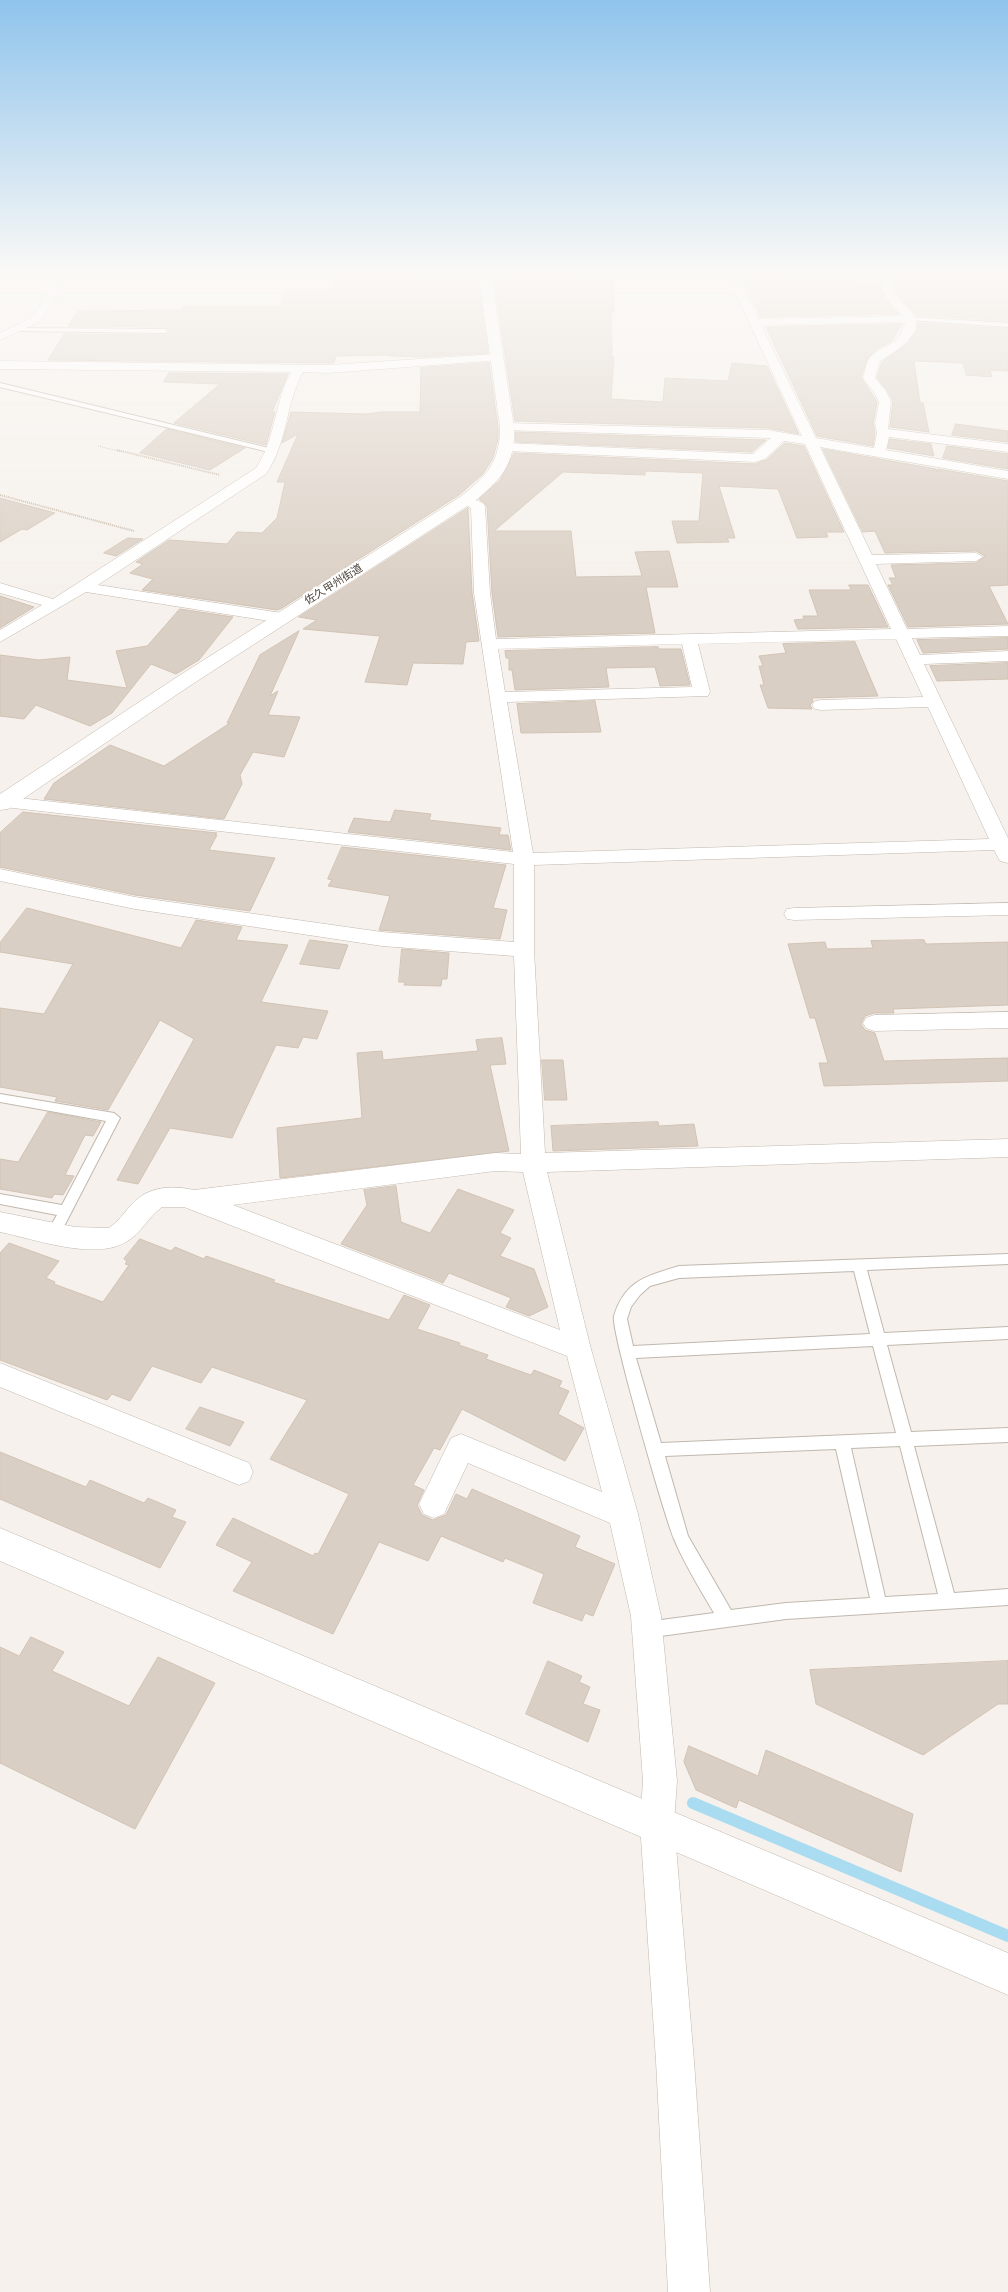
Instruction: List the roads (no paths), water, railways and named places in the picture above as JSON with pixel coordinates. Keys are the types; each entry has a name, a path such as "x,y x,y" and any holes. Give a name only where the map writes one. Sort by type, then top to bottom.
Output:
{"street":[{"path":"0,637 84,587 261,471 268,463 273,451 284,405 294,382"},
{"name":"佐久甲州街道","path":"2,802 92,740 466,500 492,475 500,464 507,447 507,427 500,382"},
{"path":"2,802 524,859 1006,850 901,634 783,382"},
{"path":"872,382 879,390 885,403 881,422 884,432 879,453"},
{"path":"507,427 782,435 1008,475"},
{"path":"884,432 1008,448"},
{"path":"507,447 755,458 760,456 782,435"},
{"path":"466,500 478,506 482,592 524,859 524,950 533,1163 578,1349 623,1514 646,1616 660,1781 657,1823 675,2062 689,2292"},
{"path":"866,560 976,557"},
{"path":"84,587 282,618"},
{"path":"0,588 54,604"},
{"path":"489,644 1008,631"},
{"path":"499,698 702,692 689,639"},
{"path":"914,660 1008,656"},
{"path":"821,705 934,702"},
{"path":"0,875 135,903 382,938 524,950"},
{"path":"794,914 1008,909"},
{"path":"874,1023 1008,1020"},
{"path":"194,1200 495,1162 533,1163 1008,1148"},
{"path":"0,1222 94,1240 114,1238 127,1228 144,1206 160,1196 175,1195 194,1200 578,1349"},
{"path":"0,1375 239,1472"},
{"path":"434,1504 461,1447 623,1514"},
{"path":"0,1544 1008,1974"}],"lane":[{"path":"0,386 273,451"},
{"path":"0,1098 114,1118 54,1232"},
{"path":"0,1199 65,1211"},
{"path":"727,1619 693,1562 681,1537 627,1352 620,1319 625,1306 636,1291 646,1282 679,1272 1008,1259"},
{"path":"859,1265 948,1601"},
{"path":"627,1352 1008,1333"},
{"path":"657,1450 1008,1435"},
{"path":"842,1442 879,1604"},
{"path":"646,1630 786,1611 1008,1597"}],"waterway":[{"path":"693,1803 1008,1936"}]}
